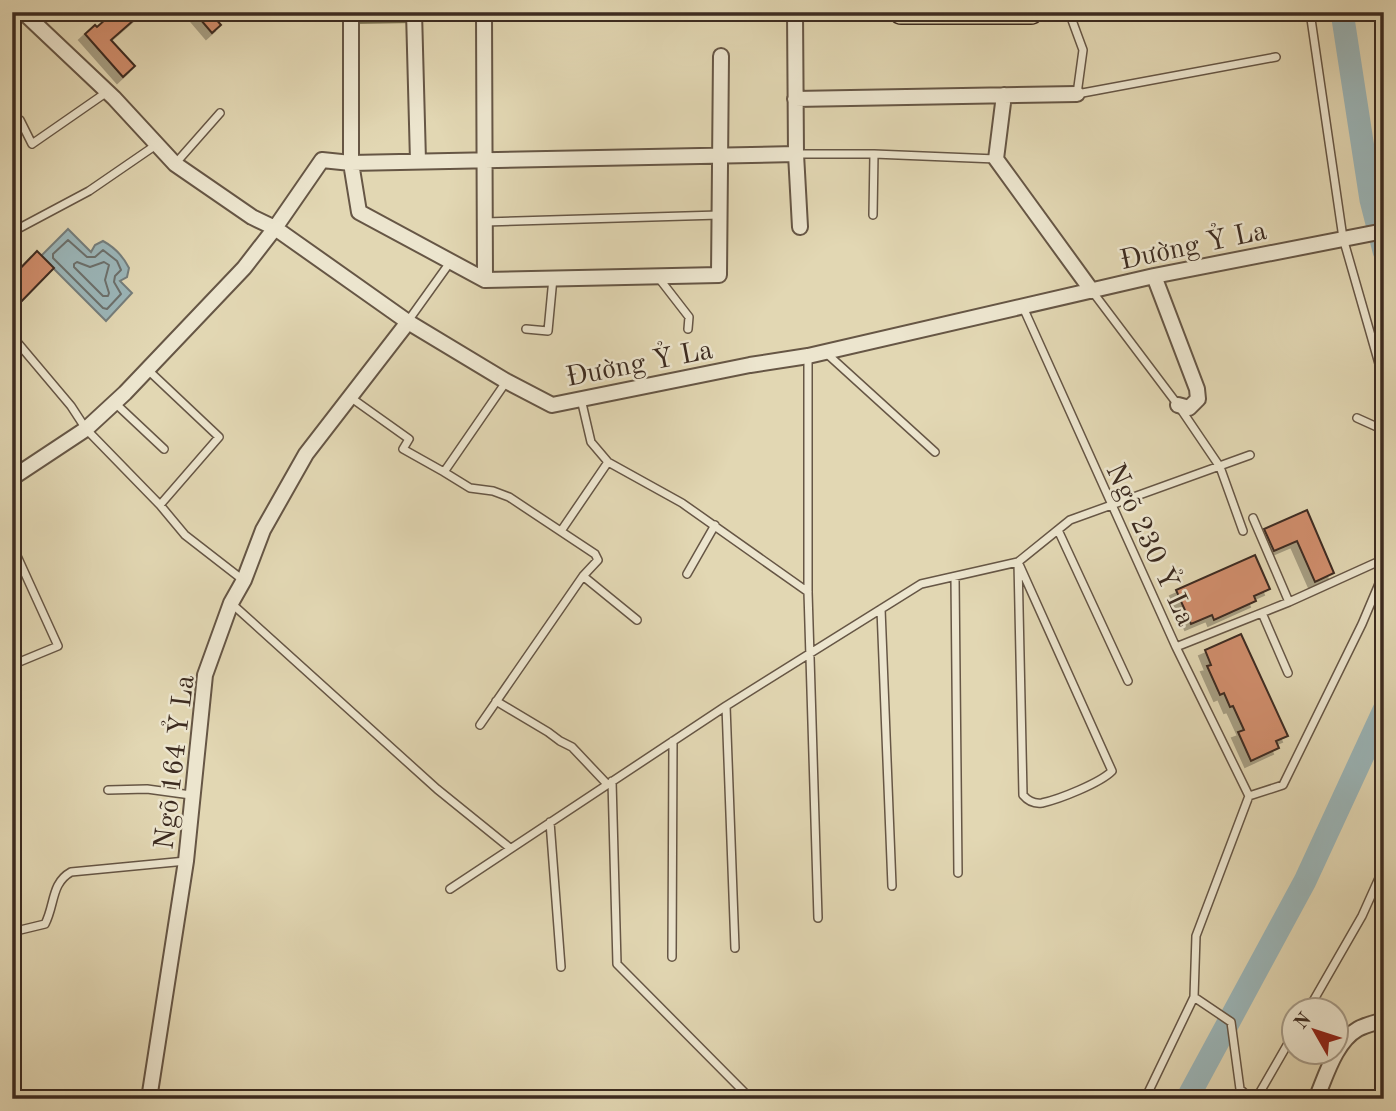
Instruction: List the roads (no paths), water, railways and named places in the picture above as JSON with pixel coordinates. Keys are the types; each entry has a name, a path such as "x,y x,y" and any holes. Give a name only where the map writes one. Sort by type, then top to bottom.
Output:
{"main road":[{"path":"901,12 1031,12"}],"street":[{"name":"Đường Ỷ La","path":"23,12 107,92 175,164 252,217 275,228 408,322 506,381 552,405 808,356 1154,276 1384,231"},
{"path":"351,12 351,163 359,212 485,280 719,275 720,55"},
{"path":"414,12 418,161"},
{"path":"484,12 485,280"},
{"path":"795,12 796,154 800,227"},
{"path":"795,99 1077,94"},
{"path":"1004,95 996,159 1092,291"},
{"path":"12,478 86,429 147,370 244,268 322,160 351,163 796,154"},
{"path":"1154,276 1197,388 1198,400 1189,408 1178,405"},
{"name":"Ngõ 164 Ỷ La","path":"148,1097 186,861 205,675 231,603 244,580 263,530 306,454 408,322"},
{"path":"1316,1099 1335,1055 1347,1038 1359,1028 1384,1020"}],"lane":[{"path":"1069,12 1083,50 1077,94 1276,57"},
{"path":"1310,12 1343,238 1384,381"},
{"path":"20,120 32,144 107,92"},
{"path":"175,164 220,113"},
{"path":"12,232 89,191 156,145"},
{"path":"796,154 996,159"},
{"path":"873,215 874,154"},
{"path":"485,222 719,215"},
{"path":"408,322 450,261"},
{"path":"657,276 689,317 688,329"},
{"path":"526,328 548,331 553,278"},
{"path":"1092,291 1178,405 1220,467 1243,531"},
{"name":"Ngõ 230 Ỷ La","path":"1022,305 1176,647 1249,796"},
{"path":"12,336 71,406 86,429 160,505 185,535 244,580"},
{"path":"825,352 935,452"},
{"path":"808,356 807,592 818,918"},
{"path":"147,370 219,437 160,505"},
{"path":"443,472 506,381"},
{"path":"350,397 409,439 403,449 470,488 493,491 509,497 597,556 598,560 583,576 480,724"},
{"path":"581,399 591,442 608,462 682,503 807,592"},
{"path":"115,402 164,449"},
{"path":"1357,418 1377,427 1384,436"},
{"path":"450,889 726,706 921,584 1017,562 1070,520 1250,455"},
{"path":"561,531 608,462"},
{"path":"1253,519 1289,602"},
{"path":"687,574 715,525"},
{"path":"1058,530 1128,681"},
{"path":"12,545 58,646 12,666"},
{"path":"1176,647 1289,602 1384,559"},
{"path":"1017,562 1112,771 1102,780 1041,803 1030,802 1023,795 1017,562"},
{"path":"1145,1099 1194,997 1196,936 1249,796 1283,785 1362,624 1384,572"},
{"path":"583,576 637,620"},
{"path":"955,577 958,873"},
{"path":"231,603 437,789 510,848"},
{"path":"881,610 891,886"},
{"path":"1262,613 1288,673"},
{"path":"496,701 572,747 609,783 617,964 751,1099"},
{"path":"726,706 735,948"},
{"path":"672,957 673,741"},
{"path":"108,790 147,789 191,795"},
{"path":"550,822 561,967"},
{"path":"12,932 45,924 61,878 71,872 186,861"},
{"path":"1316,996 1362,916 1384,867"},
{"path":"1194,997 1231,1022 1240,1089 1254,1099 1280,1056"}],"water":[{"path":"68,229 91,252 95,245 103,241 108,244 119,253 129,268 127,277 120,281 132,293 106,321 41,256"}],"waterway":[{"path":"1342,12 1371,200 1384,251"},
{"path":"1187,1099 1305,881 1384,710"}]}
